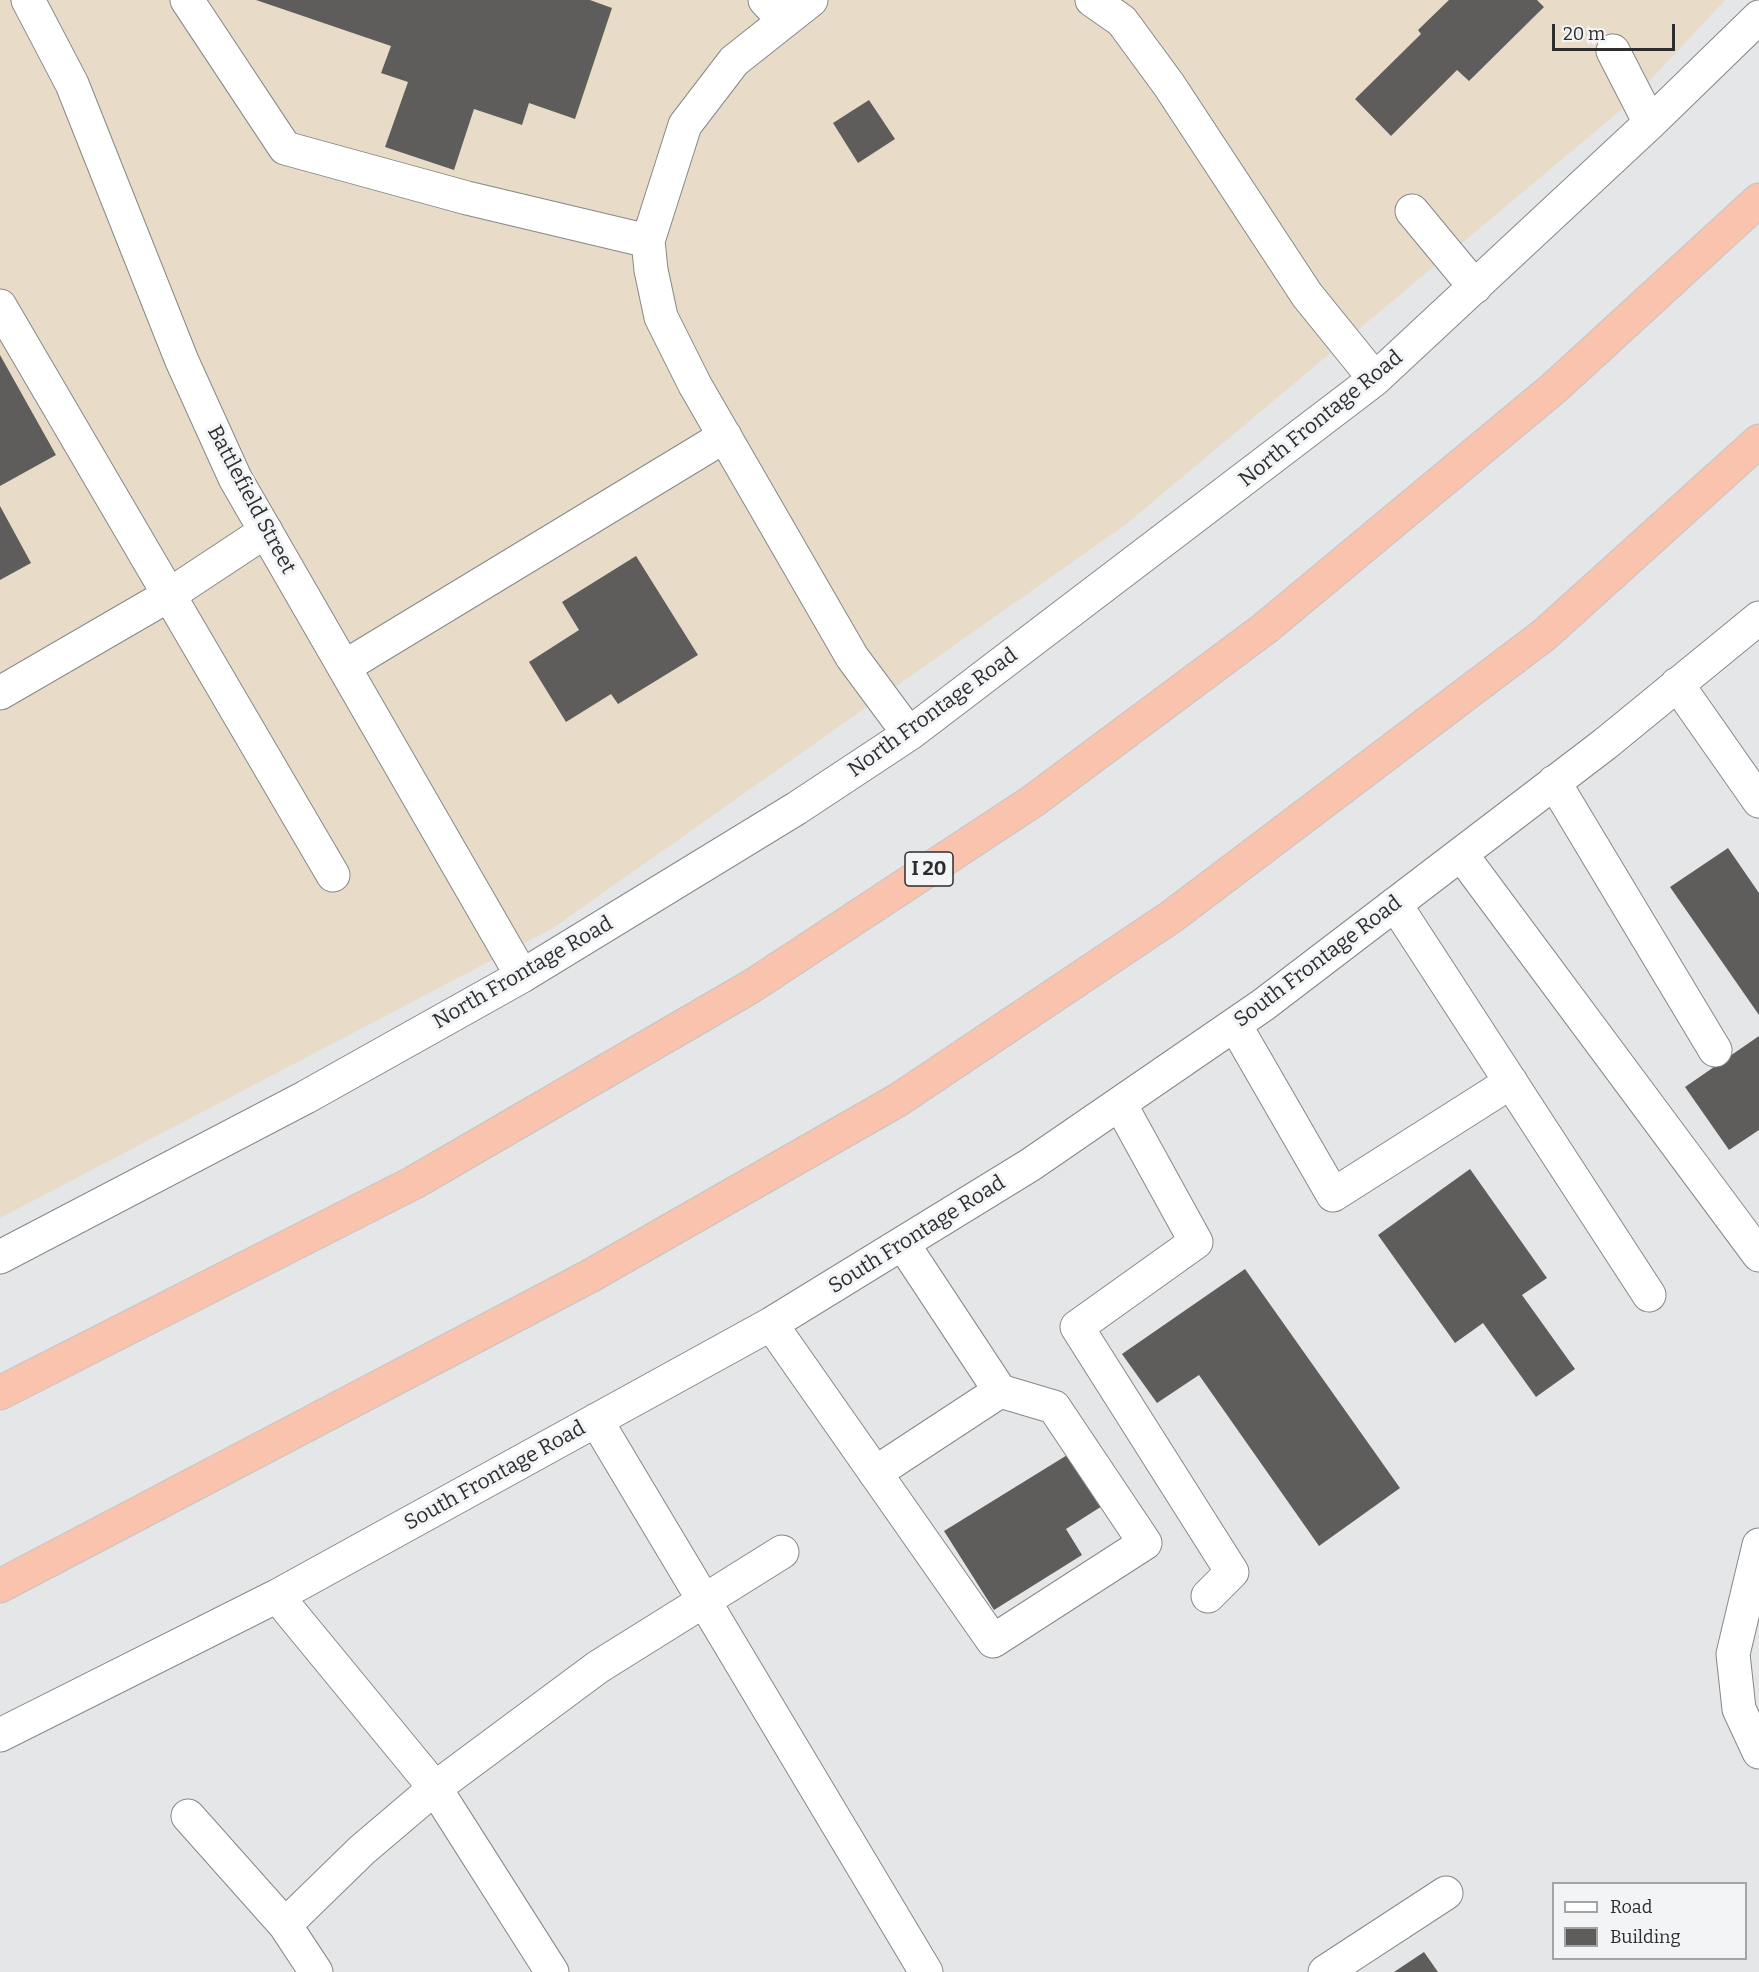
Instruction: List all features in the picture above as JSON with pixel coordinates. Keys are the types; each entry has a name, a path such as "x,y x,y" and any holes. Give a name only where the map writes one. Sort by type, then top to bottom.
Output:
{"highway":[{"name":"I 20","path":"0,1393 413,1183 752,986 1033,801 1282,614 1554,388 1759,200"},
{"path":"0,1586 590,1276 898,1100 1171,917 1544,635 1759,441"}],"street":[{"name":"Battlefield Street","path":"28,0 72,84 182,361 235,478 522,976"},
{"path":"187,0 285,148 467,198 648,241"},
{"path":"812,0 774,11 685,125 648,241 651,270 662,317 687,370 852,657 909,734"},
{"path":"1092,0 1122,21 1168,85 1307,295 1375,379"},
{"name":"North Frontage Road","path":"0,1257 306,1097 522,976 797,808 909,734 1256,472 1375,379 1650,123 1759,17"},
{"path":"1613,51 1650,123"},
{"path":"1412,211 1475,287"},
{"path":"0,306 333,875"},
{"path":"344,667 725,436"},
{"path":"0,693 170,595 266,531"},
{"name":"South Frontage Road","path":"0,1735 278,1596 771,1324 1030,1165 1236,1024 1554,782 1759,619"},
{"path":"1677,684 1759,801"},
{"path":"1554,782 1715,1050"},
{"path":"1461,854 1759,1255"},
{"path":"1395,904 1649,1294"},
{"path":"1236,1024 1333,1195 1511,1082"},
{"path":"1120,1104 1196,1242 1077,1327 1232,1572 1208,1596"},
{"path":"771,1324 993,1641 1145,1544 1054,1407 1000,1391 903,1244"},
{"path":"874,1473 1000,1391"},
{"path":"596,1420 926,1972"},
{"path":"1759,1545 1733,1654 1738,1709 1759,1752"},
{"path":"285,1925 362,1850 435,1788 598,1667 703,1599 782,1552"},
{"path":"278,1596 435,1788 552,1972"},
{"path":"188,1816 285,1925 315,1972"},
{"path":"1325,1972 1446,1893"}],"shaded area":[{"path":"0,0 1725,0 1628,104 1125,525 553,928 0,1218"}],"building":[{"path":"256,0 590,0 612,8 575,119 529,103 522,125 474,109 454,170 385,147 408,82 381,73 391,46"},
{"path":"1449,0 1537,0 1544,7 1469,81 1457,70 1391,136 1355,99 1421,34 1418,30"},
{"path":"869,100 895,139 858,163 833,123"},
{"path":"0,355 56,455 0,486"},
{"path":"0,506 31,563 0,580"},
{"path":"636,556 698,655 618,704 611,694 566,722 529,662 579,630 562,602"},
{"path":"1728,848 1759,893 1759,1015 1670,887"},
{"path":"1759,1036 1759,1130 1729,1150 1685,1087"},
{"path":"1470,1169 1547,1278 1522,1295 1575,1369 1536,1397 1483,1323 1455,1343 1378,1235"},
{"path":"1245,1269 1400,1488 1319,1546 1199,1375 1157,1403 1122,1354"},
{"path":"1077,1449 1110,1501 1066,1529 1082,1555 994,1610 944,1531"},
{"path":"1424,1952 1438,1972 1394,1972"}]}
